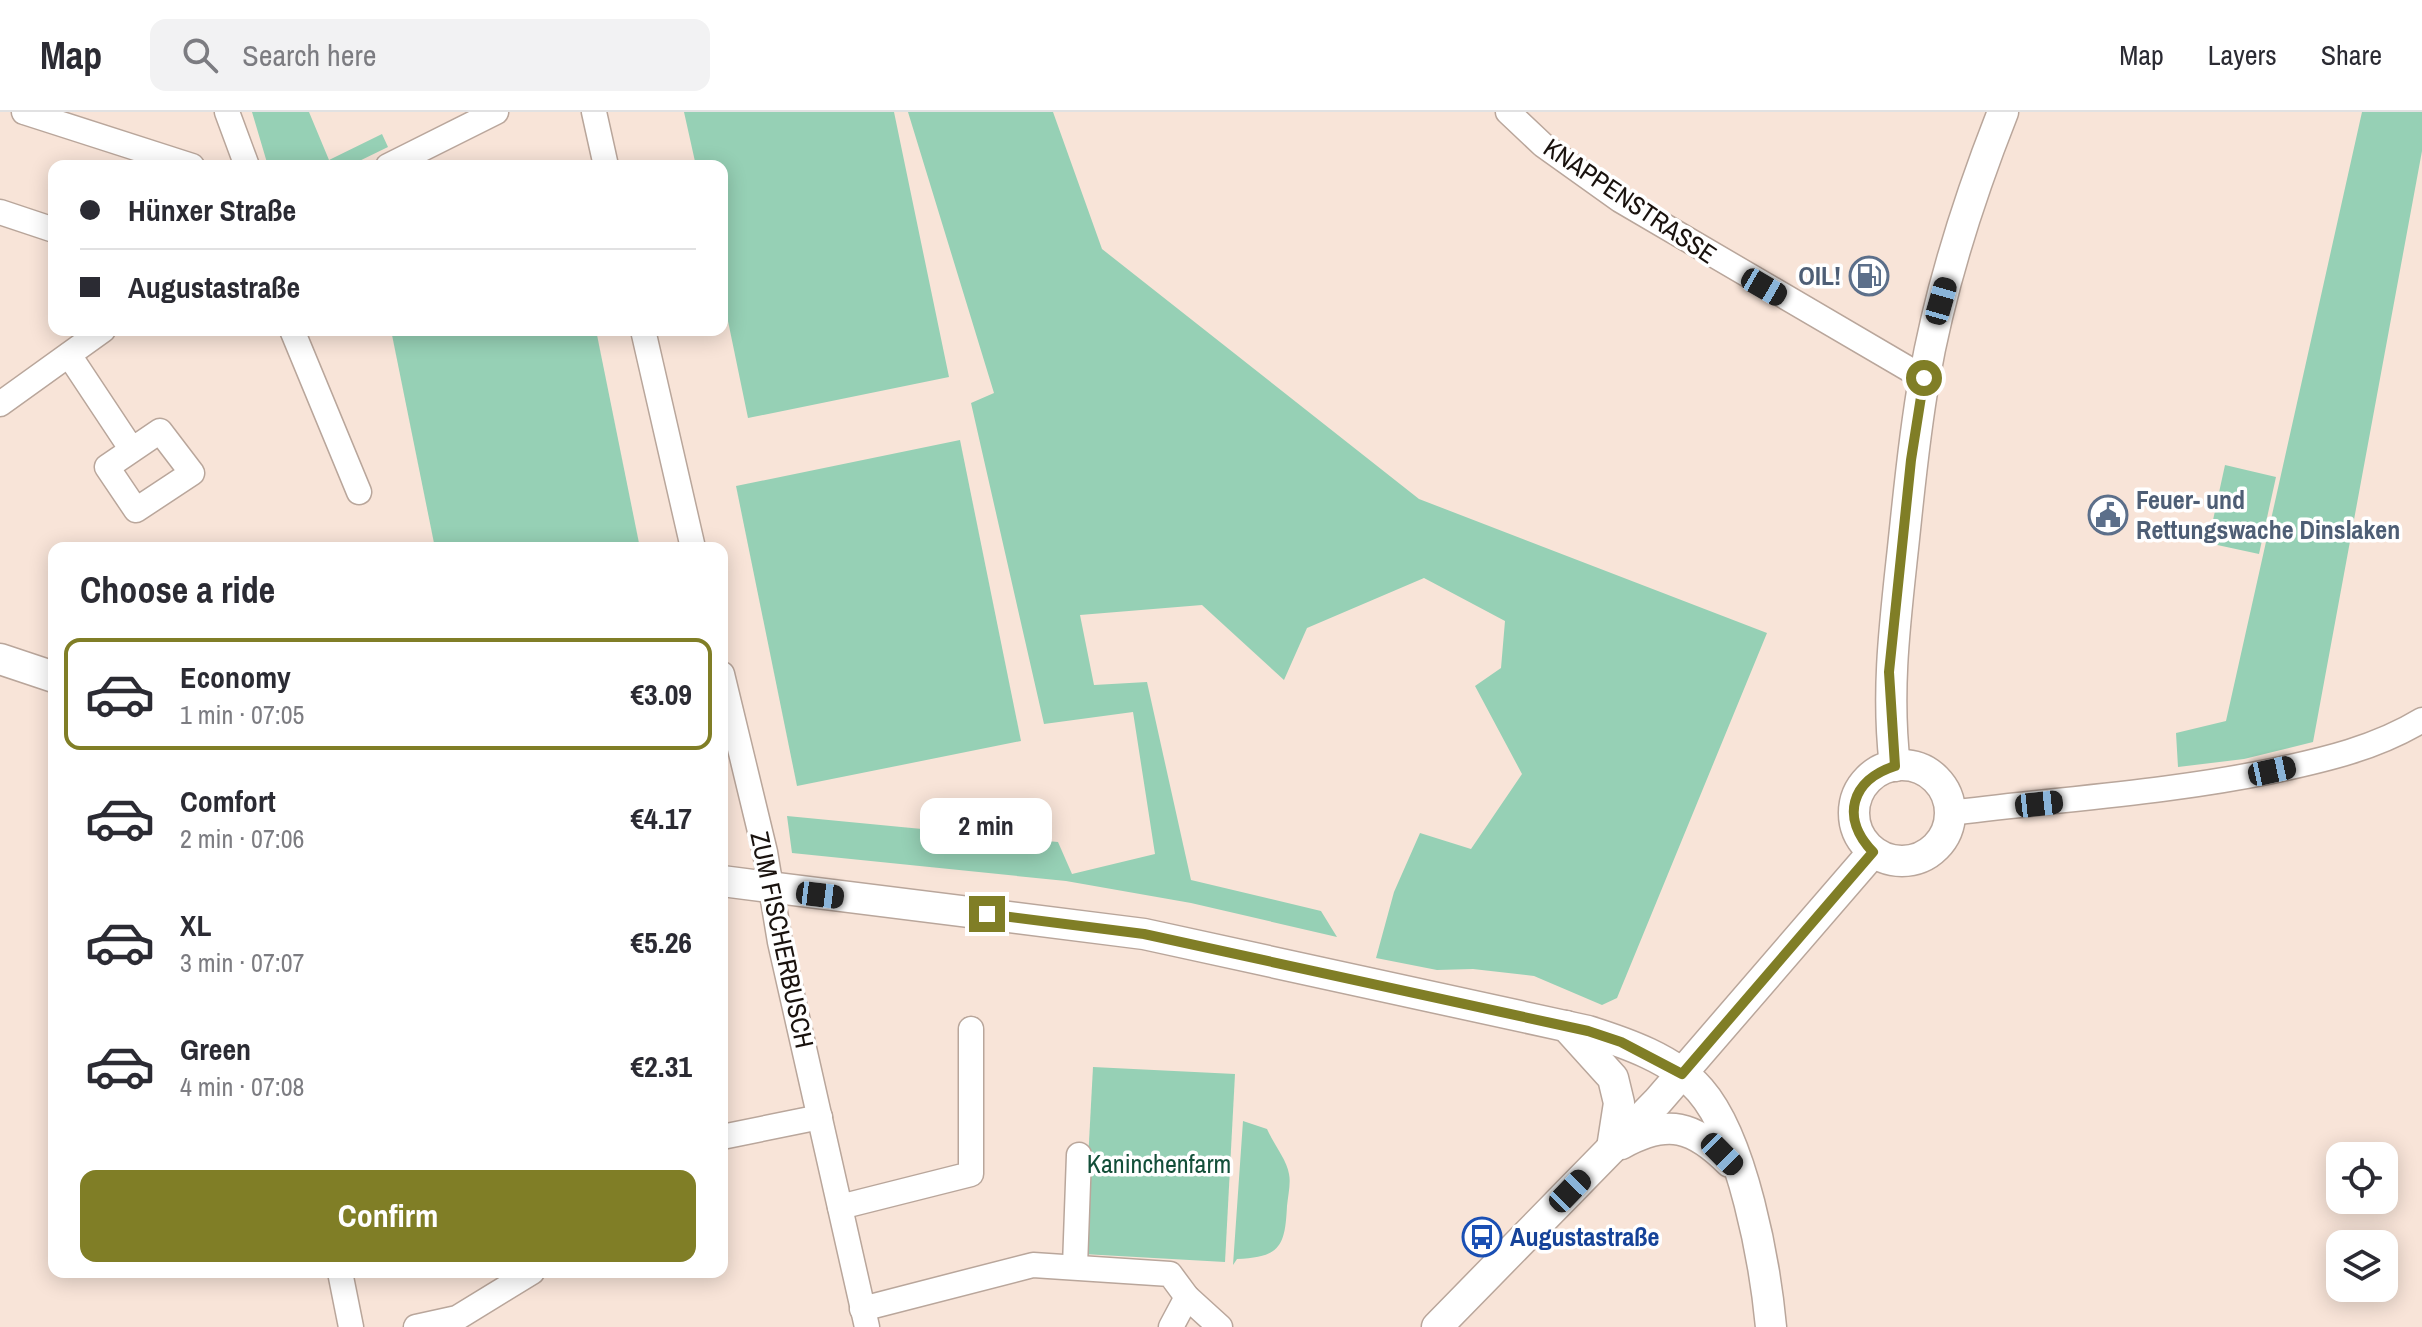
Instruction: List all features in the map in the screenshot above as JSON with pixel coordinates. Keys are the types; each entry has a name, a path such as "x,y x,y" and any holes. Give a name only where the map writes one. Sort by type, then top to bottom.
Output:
{"main road":[{"path":"1895,766 1889,672 1911,460 1924,378 1944,288 1977,177 2003,112"},
{"path":"0,659 48,675"},
{"path":"1895,766 1920,768 1932,775 1948,799 1950,813 1941,841 1930,852 1902,861 1873,852 1855,826 1857,795 1877,772 1895,766"},
{"path":"1437,1327 1682,1074 1873,852"},
{"path":"728,882 1144,934 1566,1026 1621,1042 1682,1074 1713,1107 1738,1169 1765,1266 1771,1327"},
{"path":"1566,1026 1613,1078 1619,1103 1612,1148"},
{"path":"1612,1148 1640,1133 1686,1130 1707,1138 1738,1169"}],"street":[{"path":"24,112 173,160"},
{"path":"227,112 245,160"},
{"path":"400,160 496,112"},
{"path":"594,112 605,160"},
{"name":"KNAPPENSTRASSE","path":"1508,112 1543,145 1620,200 1924,378"},
{"path":"0,212 48,228"},
{"path":"1,401 95,336"},
{"path":"294,336 359,492"},
{"path":"644,336 692,542"},
{"path":"69,355 132,450"},
{"name":"ZUM FISCHERBUSCH","path":"728,699 773,889 780,942 865,1318"},
{"path":"1950,813 2070,801 2251,775 2365,748 2422,720"},
{"path":"840,1207 971,1174 971,1029"},
{"path":"728,1136 820,1117"},
{"path":"1075,1266 1079,1155"},
{"path":"865,1318 1033,1265 1075,1266 1170,1274 1187,1297 1220,1327"},
{"path":"341,1278 351,1327"},
{"path":"416,1327 457,1318 522,1278"},
{"path":"1171,1327 1187,1297"}],"green space":[{"path":"252,112 309,112 329,160 266,160"},
{"path":"684,112 894,112 949,377 748,418 728,321 728,160 695,160"},
{"path":"908,112 1053,112 1102,249 1419,499 1767,633 1617,998 1602,1005 1534,976 1473,969 1437,970 1376,958 1394,892 1420,833 1471,849 1522,774 1475,686 1501,668 1505,621 1424,578 1307,628 1284,680 1202,605 1080,615 1094,685 1147,682 1191,880 1321,911 1337,937 1191,903 1066,881 792,853 787,816 1058,842 1072,874 1155,854 1133,712 1044,724 971,403 994,393"},
{"path":"2362,112 2422,112 2422,151 2313,742 2244,759 2178,767 2176,733 2226,721"},
{"path":"382,134 388,147 361,160 329,160"},
{"path":"392,336 597,336 639,542 434,542"},
{"path":"960,440 1021,741 797,786 736,486"},
{"path":"2225,465 2276,477 2259,554 2208,543"},
{"name":"Kaninchenfarm","path":"1093,1067 1235,1074 1225,1262 1083,1254"},
{"path":"1243,1121 1267,1129 1286,1163 1290,1185 1282,1240 1271,1252 1237,1259 1233,1265"}],"place":[{"name":"OIL!","path":"1869,276"},
{"name":"Feuer- und Rettungswache Dinslaken","path":"2108,515"},
{"name":"Augustastraße","path":"1482,1237"}],"route":[{"path":"987,914 1144,934 1588,1031 1621,1042 1682,1074 1873,852 1855,826 1854,810 1857,795 1865,782 1877,772 1895,766 1889,672 1911,460 1924,378"}]}
